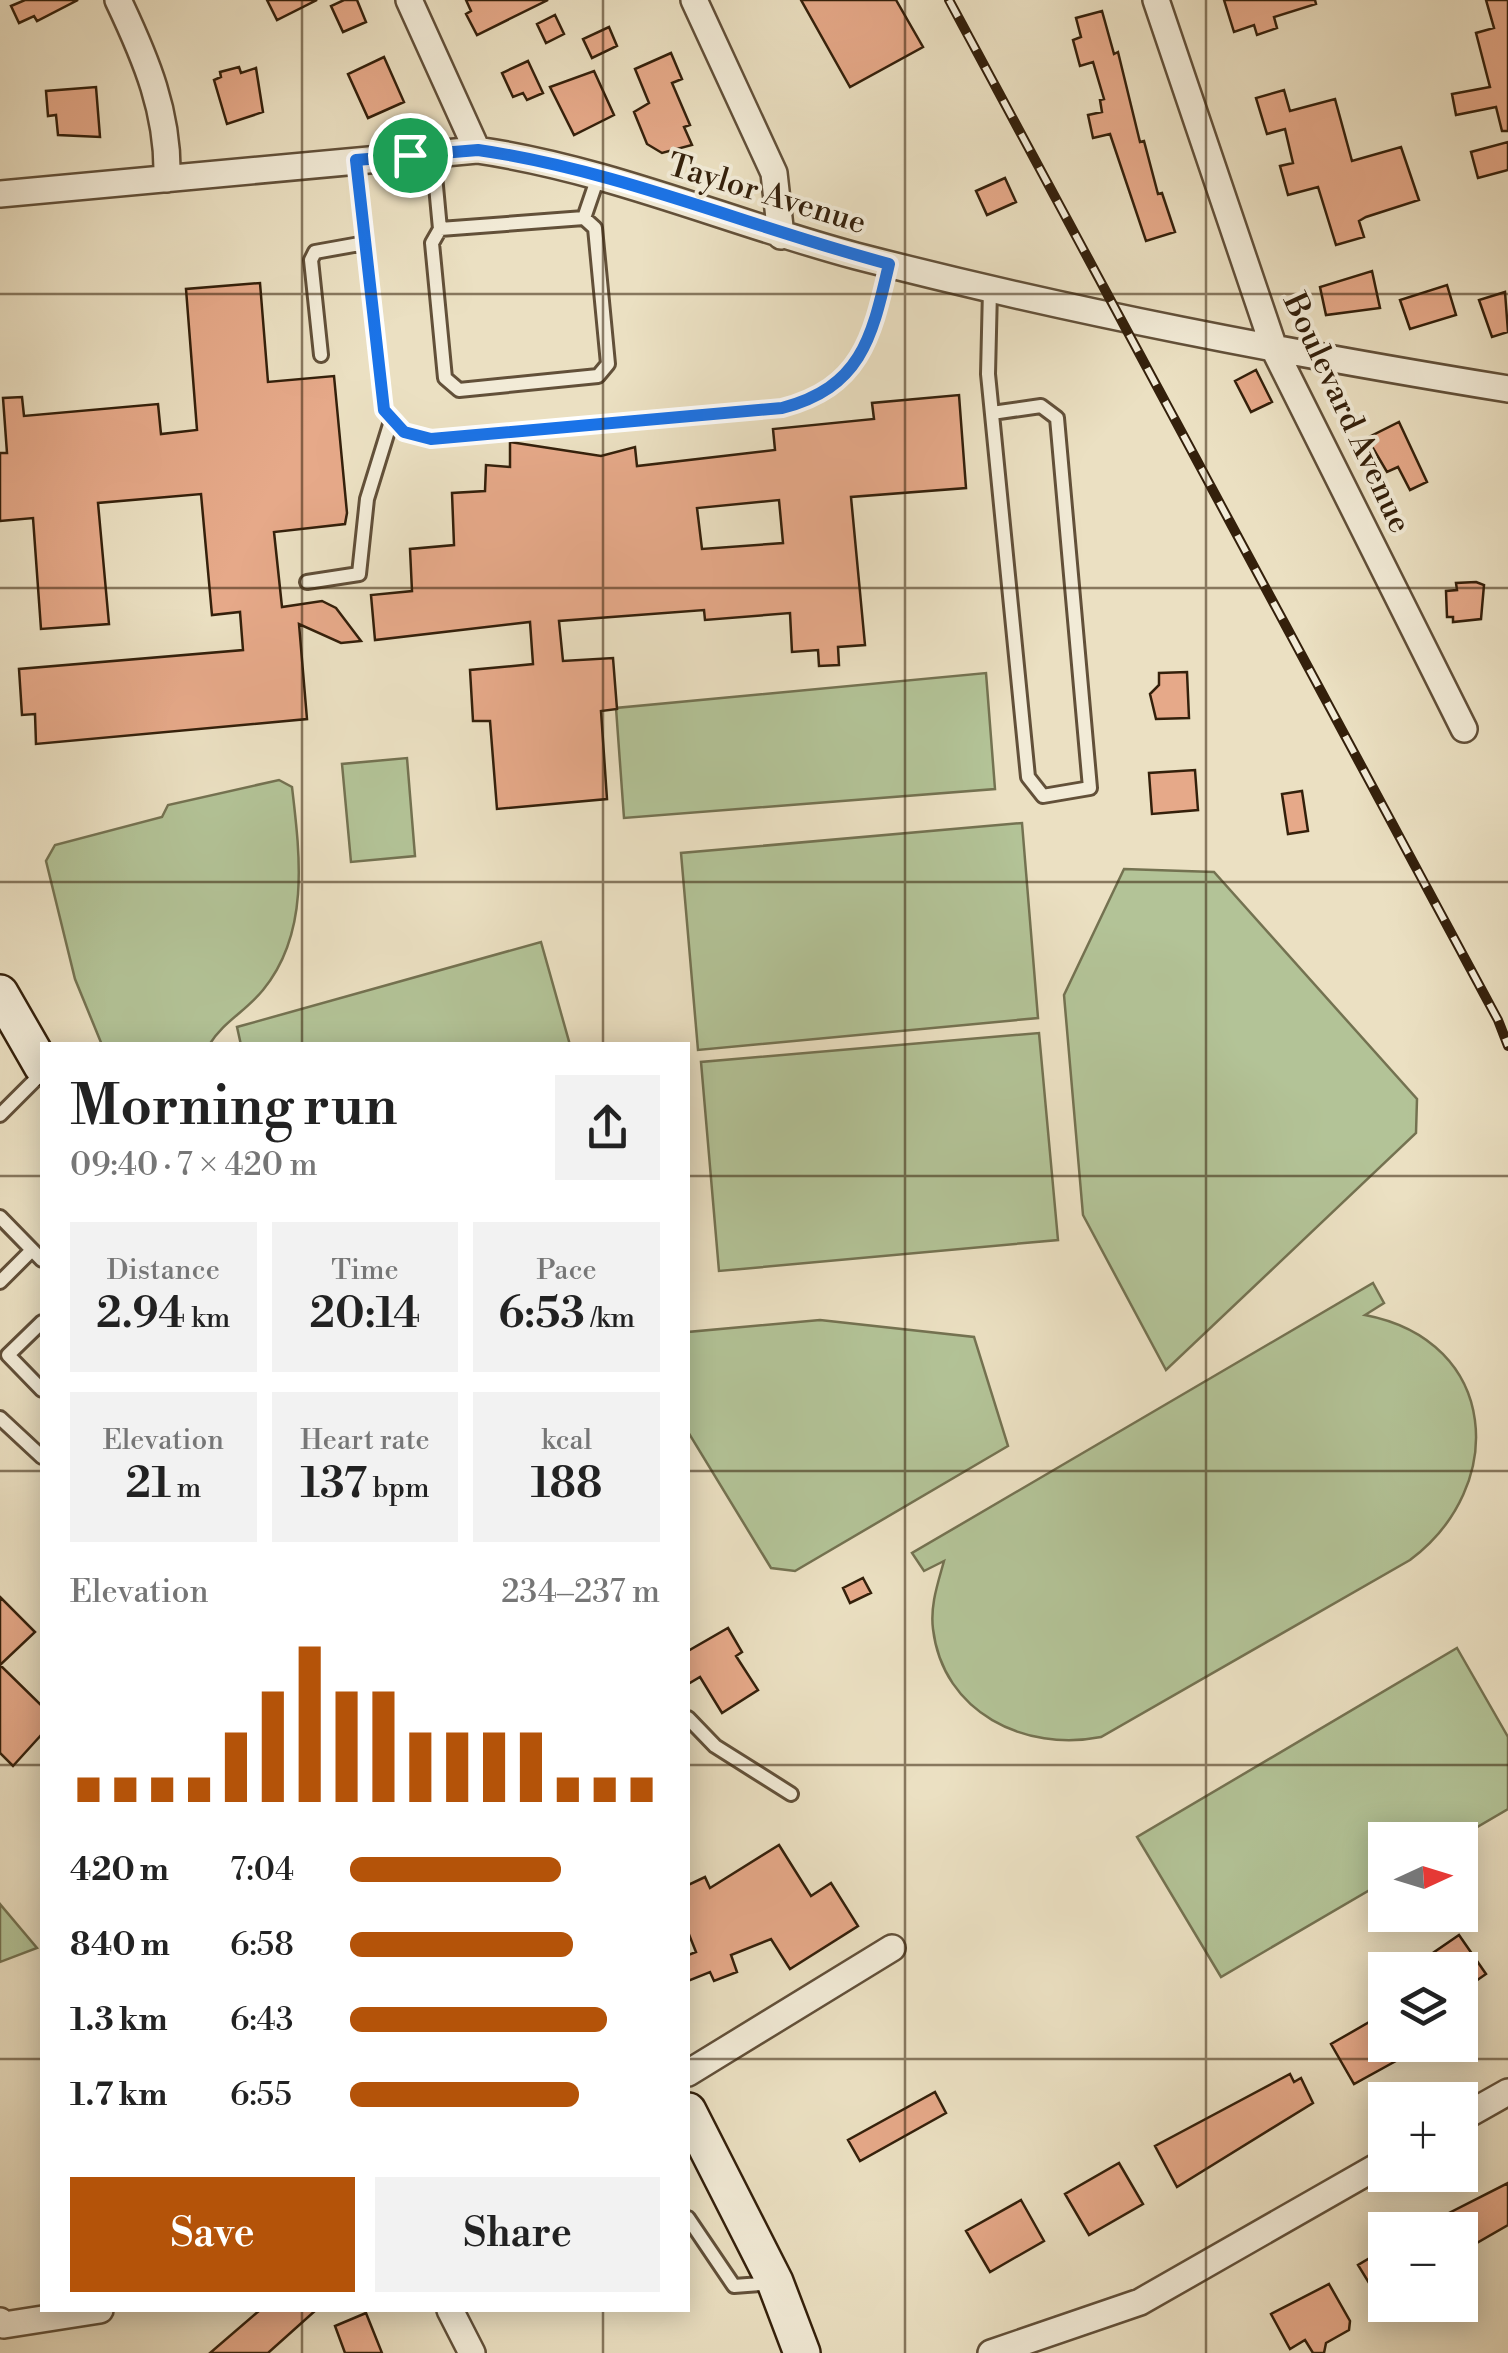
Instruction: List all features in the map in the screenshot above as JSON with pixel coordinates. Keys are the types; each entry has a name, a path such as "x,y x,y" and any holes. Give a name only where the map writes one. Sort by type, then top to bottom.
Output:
{"main road":[{"path":"0,993 40,1066"},
{"path":"690,2115 775,2282 802,2353"}],"street":[{"path":"118,0 159,97 168,135 167,179"},
{"path":"409,0 478,150"},
{"path":"694,0 774,173 781,236"},
{"name":"Boulevard Avenue","path":"1156,0 1275,351 1464,729"},
{"name":"Taylor Avenue","path":"0,194 478,150 539,159 781,236 990,290 1275,351 1508,388"},
{"path":"690,2072 892,1948"},
{"path":"1478,2109 1508,2092"},
{"path":"992,2353 1140,2302 1368,2172"},
{"path":"0,2322 4,2325 87,2312"},
{"path":"451,2312 472,2353"}],"lane":[{"path":"434,154 440,229 432,243 446,378 458,390 598,376 608,364 595,228 584,218 440,229"},
{"path":"356,160 384,410 404,432 431,439 782,408 814,400 840,382 862,355 889,264"},
{"path":"584,218 598,177"},
{"path":"321,356 311,260 320,248 366,244"},
{"path":"990,290 988,374 1028,776 1043,796 1090,788 1057,418 1041,406 992,412"},
{"path":"307,582 359,574 367,499 392,418"},
{"path":"0,1115 40,1072"},
{"path":"0,1216 37,1255 0,1282"},
{"path":"40,1324 4,1359 40,1388"},
{"path":"0,1418 40,1456"},
{"path":"690,1720 715,1746 791,1794"},
{"path":"690,2221 734,2286 775,2282"}],"green space":[{"path":"986,673 995,789 624,818 616,708"},
{"path":"407,758 415,856 351,862 342,764"},
{"path":"279,780 292,787 299,866 295,919 288,944 263,990 211,1042 101,1042 75,979 46,861 55,845 162,817 168,805"},
{"path":"1022,823 1038,1018 698,1050 681,853"},
{"path":"1124,869 1214,872 1417,1099 1416,1133 1166,1370 1083,1215 1064,995"},
{"path":"541,942 569,1042 240,1042 237,1027"},
{"path":"1039,1033 1058,1240 719,1271 701,1062"},
{"path":"1373,1283 1384,1303 1365,1315 1410,1330 1443,1354 1464,1385 1475,1420 1474,1457 1463,1495 1442,1530 1410,1560 1101,1737 1072,1740 1017,1732 971,1704 953,1683 940,1658 933,1629 934,1603 944,1561 924,1571 912,1553"},
{"path":"820,1320 974,1337 1008,1446 795,1571 771,1568 690,1435 690,1332"},
{"path":"1457,1648 1508,1737 1508,1809 1478,1827 1478,1822 1368,1822 1368,1891 1221,1977 1137,1837"},
{"path":"0,1904 37,1948 0,1962"}],"building":[{"path":"25,0 78,0 37,21 34,16 19,23 11,6"},
{"path":"267,0 317,0 277,20"},
{"path":"357,0 366,22 343,32 331,6"},
{"path":"466,0 548,0 477,35 466,14 471,11"},
{"path":"801,0 896,0 923,47 850,87"},
{"path":"1224,0 1315,0 1316,4 1274,17 1277,28 1257,35 1254,25 1234,32"},
{"path":"1486,0 1508,0 1508,131 1502,131 1496,107 1456,115 1452,94 1490,87 1476,33 1494,28"},
{"path":"1102,11 1114,54 1118,52 1140,142 1144,141 1158,194 1162,193 1175,232 1146,241 1110,134 1093,138 1088,115 1102,112 1100,100 1104,99 1093,62 1080,66 1073,40 1081,37 1076,18"},
{"path":"555,15 564,34 546,43 537,24"},
{"path":"609,27 617,46 592,58 583,39"},
{"path":"671,53 682,79 672,83 690,125 684,127 692,145 662,153 647,144 634,112 649,103 635,69"},
{"path":"384,57 404,102 368,118 348,74"},
{"path":"528,61 543,93 527,100 523,93 513,97 502,73"},
{"path":"239,67 241,73 256,68 263,112 227,124 214,80 221,77 220,72"},
{"path":"594,71 614,115 574,135 550,87"},
{"path":"96,87 100,137 58,135 56,115 48,116 46,91"},
{"path":"1284,90 1290,111 1335,99 1352,161 1401,147 1419,200 1366,217 1359,221 1364,237 1336,245 1318,187 1288,195 1280,166 1293,163 1285,129 1267,134 1256,98"},
{"path":"1508,142 1508,170 1478,178 1471,152"},
{"path":"1005,178 1016,202 987,215 976,191"},
{"path":"1372,271 1380,308 1326,315 1320,287"},
{"path":"260,283 268,382 334,376 347,513 345,524 274,532 282,607 322,601 336,608 361,641 341,643 299,624 307,719 36,744 35,714 22,715 19,669 243,650 240,612 212,615 201,494 98,503 109,624 41,629 33,518 0,521 0,453 7,453 3,398 22,397 24,416 158,404 161,434 197,430 186,289"},
{"path":"1447,285 1456,315 1410,329 1400,300"},
{"path":"1505,292 1508,332 1492,337 1479,300"},
{"path":"1256,370 1272,402 1251,412 1235,381"},
{"path":"959,395 966,488 851,497 865,645 838,647 839,665 819,666 818,650 792,652 790,613 705,620 704,610 559,621 563,661 613,658 617,709 601,711 607,799 497,809 490,721 473,721 470,670 533,664 530,622 375,640 371,595 412,591 410,549 454,545 452,493 485,491 486,465 510,467 510,442 601,456 635,447 637,466 775,450 773,429 874,419 872,403","holes":["779,500 783,543 702,549 697,508"]},
{"path":"1399,422 1427,482 1410,490 1398,467 1387,472 1367,438"},
{"path":"1456,583 1484,585 1481,619 1453,622 1453,617 1447,617 1446,591 1457,590"},
{"path":"1187,672 1189,718 1156,719 1150,694 1159,685 1159,673"},
{"path":"1195,770 1198,810 1152,814 1149,773"},
{"path":"1302,791 1308,831 1288,834 1282,794"},
{"path":"863,1578 871,1593 850,1603 843,1588"},
{"path":"0,1597 35,1632 0,1665"},
{"path":"728,1628 742,1652 736,1656 758,1690 722,1713 700,1677 690,1683 690,1650"},
{"path":"0,1665 40,1704 40,1736 13,1766 0,1753"},
{"path":"779,1845 811,1896 831,1883 858,1926 790,1969 771,1939 731,1955 737,1972 714,1981 710,1972 690,1980 690,1954 696,1952 690,1937 690,1884 705,1877 710,1888"},
{"path":"1459,1935 1471,1952 1434,1952"},
{"path":"1478,1962 1486,1974 1478,1980"},
{"path":"1368,2023 1368,2062 1394,2062 1354,2084 1331,2044"},
{"path":"1290,2074 1294,2082 1301,2078 1313,2103 1177,2187 1155,2146"},
{"path":"935,2092 946,2113 860,2161 848,2140"},
{"path":"1119,2163 1143,2204 1089,2235 1065,2194"},
{"path":"1508,2183 1508,2225 1478,2242 1478,2212 1451,2212"},
{"path":"1021,2200 1044,2241 990,2272 966,2231"},
{"path":"1368,2259 1368,2281 1358,2265"},
{"path":"1329,2284 1350,2321 1349,2330 1326,2343 1324,2353 1313,2353 1305,2340 1290,2349 1271,2314"},
{"path":"258,2312 314,2312 268,2353 210,2353"},
{"path":"366,2313 382,2353 345,2353 335,2326"}],"railway":[{"path":"949,0 1498,1020 1508,1046"}],"route":[{"path":"478,150 539,159 781,236 889,264 877,316 862,355 840,382 814,400 782,408 431,439 404,432 384,410 356,160 410,155 478,150"}]}
